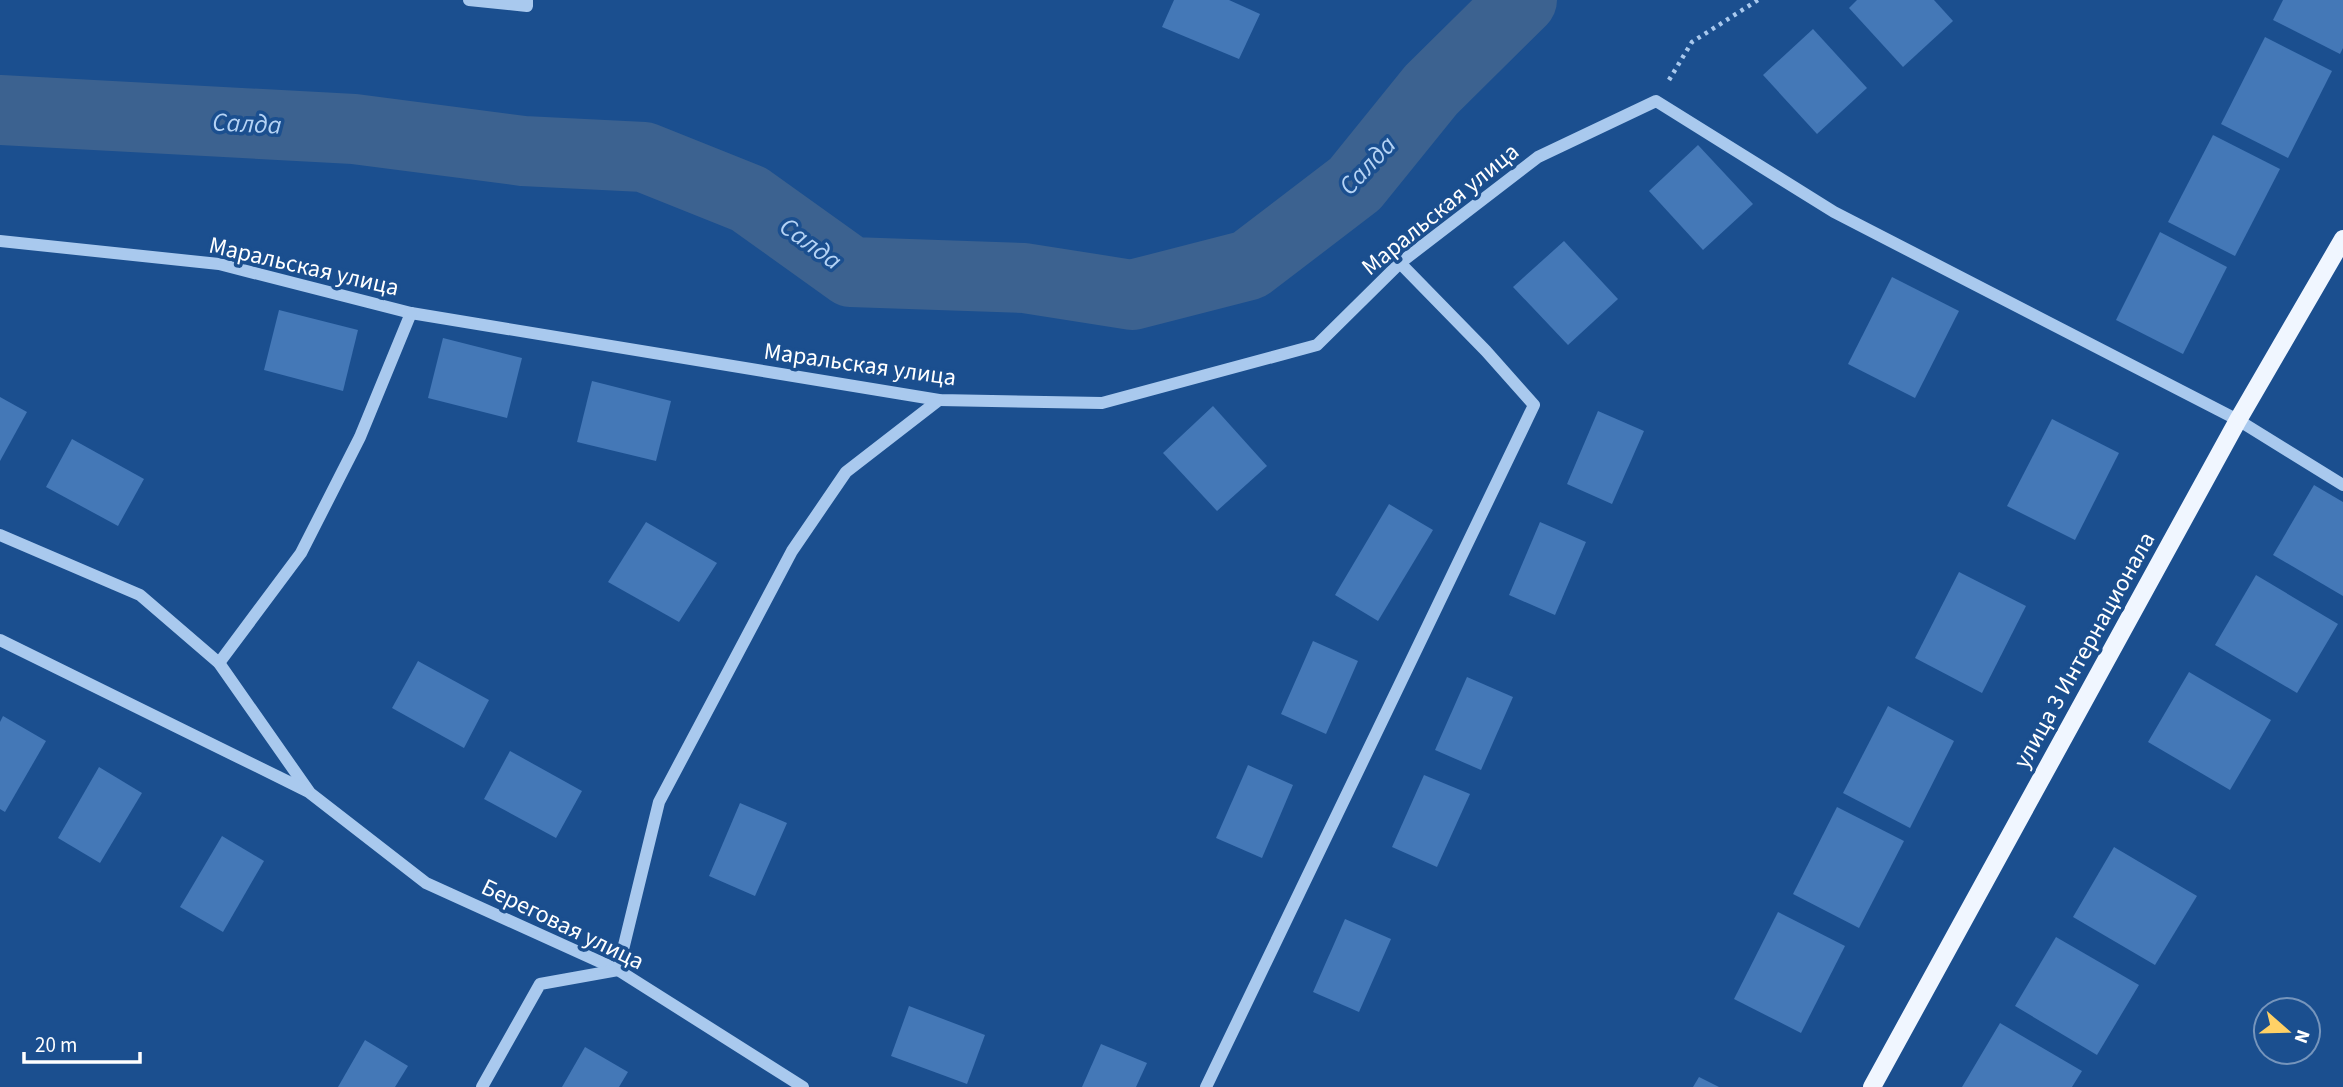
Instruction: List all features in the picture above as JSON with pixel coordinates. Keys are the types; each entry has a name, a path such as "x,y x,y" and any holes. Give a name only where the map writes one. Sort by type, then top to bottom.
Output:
{"main road":[{"name":"улица 3 Интернационала","path":"1872,1087 2238,420 2343,239"}],"street":[{"path":"468,0 527,6 527,0"},
{"path":"1656,101 1833,212 2238,420 2343,485"},
{"name":"Маральская улица","path":"0,241 219,264 411,313 939,400 1102,403 1317,345 1400,262 1538,157 1656,101"},
{"path":"1206,1087 1534,405 1400,262"},
{"path":"219,663 302,553 360,437 411,313"},
{"path":"482,1087 540,984 618,970 659,802 792,551 846,472 939,400"},
{"name":"Береговая улица","path":"0,535 139,595 219,663 310,793"},
{"name":"Береговая улица","path":"0,640 310,793 426,883 618,970 803,1087"}],"path":[{"path":"1656,101 1692,42 1758,0"}],"building":[{"path":"1174,0 1229,0 1260,14 1239,59 1162,27"},
{"path":"1857,0 1934,0 1953,21 1903,67 1849,8"},
{"path":"2283,0 2343,0 2343,48 2340,54 2273,20"},
{"path":"1813,29 1867,88 1817,134 1763,75"},
{"path":"2265,37 2332,71 2288,158 2221,124"},
{"path":"2213,135 2280,169 2235,256 2168,222"},
{"path":"1698,145 1753,204 1703,250 1649,191"},
{"path":"2160,232 2227,267 2183,354 2116,320"},
{"path":"1564,241 1618,299 1568,345 1513,287"},
{"path":"1892,277 1959,311 1915,398 1848,364"},
{"path":"279,310 358,330 343,391 264,370"},
{"path":"443,338 522,358 507,418 428,398"},
{"path":"592,381 671,401 656,461 577,442"},
{"path":"0,397 27,412 0,461"},
{"path":"1213,406 1267,466 1217,511 1163,453"},
{"path":"1598,411 1644,431 1612,504 1567,484"},
{"path":"2052,419 2119,453 2075,540 2007,506"},
{"path":"72,439 144,479 118,526 46,487"},
{"path":"2314,485 2343,502 2343,596 2273,555"},
{"path":"1389,504 1433,530 1378,621 1335,595"},
{"path":"646,522 717,563 679,622 608,582"},
{"path":"1540,522 1586,542 1555,615 1509,595"},
{"path":"1959,572 2026,606 1982,693 1915,658"},
{"path":"2256,575 2338,624 2297,693 2215,645"},
{"path":"1313,641 1358,661 1326,734 1281,714"},
{"path":"418,661 489,700 464,748 392,708"},
{"path":"2189,672 2271,720 2230,790 2148,742"},
{"path":"1467,677 1513,697 1481,770 1435,750"},
{"path":"1888,706 1954,741 1910,828 1843,793"},
{"path":"3,716 46,741 5,812 0,809 0,722"},
{"path":"510,751 582,791 556,838 484,799"},
{"path":"1248,765 1293,785 1262,858 1216,838"},
{"path":"99,767 142,793 100,863 58,838"},
{"path":"1424,775 1470,794 1437,867 1392,847"},
{"path":"740,803 787,823 755,896 709,876"},
{"path":"1837,807 1904,841 1859,928 1793,894"},
{"path":"222,836 264,861 223,932 180,907"},
{"path":"2114,847 2197,896 2155,965 2073,917"},
{"path":"1778,912 1845,946 1801,1033 1734,999"},
{"path":"1345,919 1391,939 1359,1012 1313,992"},
{"path":"2056,937 2139,985 2097,1055 2015,1006"},
{"path":"909,1006 985,1035 967,1084 891,1056"},
{"path":"2000,1023 2082,1071 2072,1087 1962,1087"},
{"path":"365,1040 408,1066 395,1087 338,1087"},
{"path":"1101,1044 1147,1063 1136,1087 1082,1087"},
{"path":"585,1047 628,1072 619,1087 562,1087"},
{"path":"1699,1077 1719,1087 1693,1087"}],"waterway":[{"name":"Салда","path":"0,110 354,129 523,151 644,157 749,199 851,272 1024,278 1132,295 1249,265 1355,184 1431,90 1522,0"}]}
